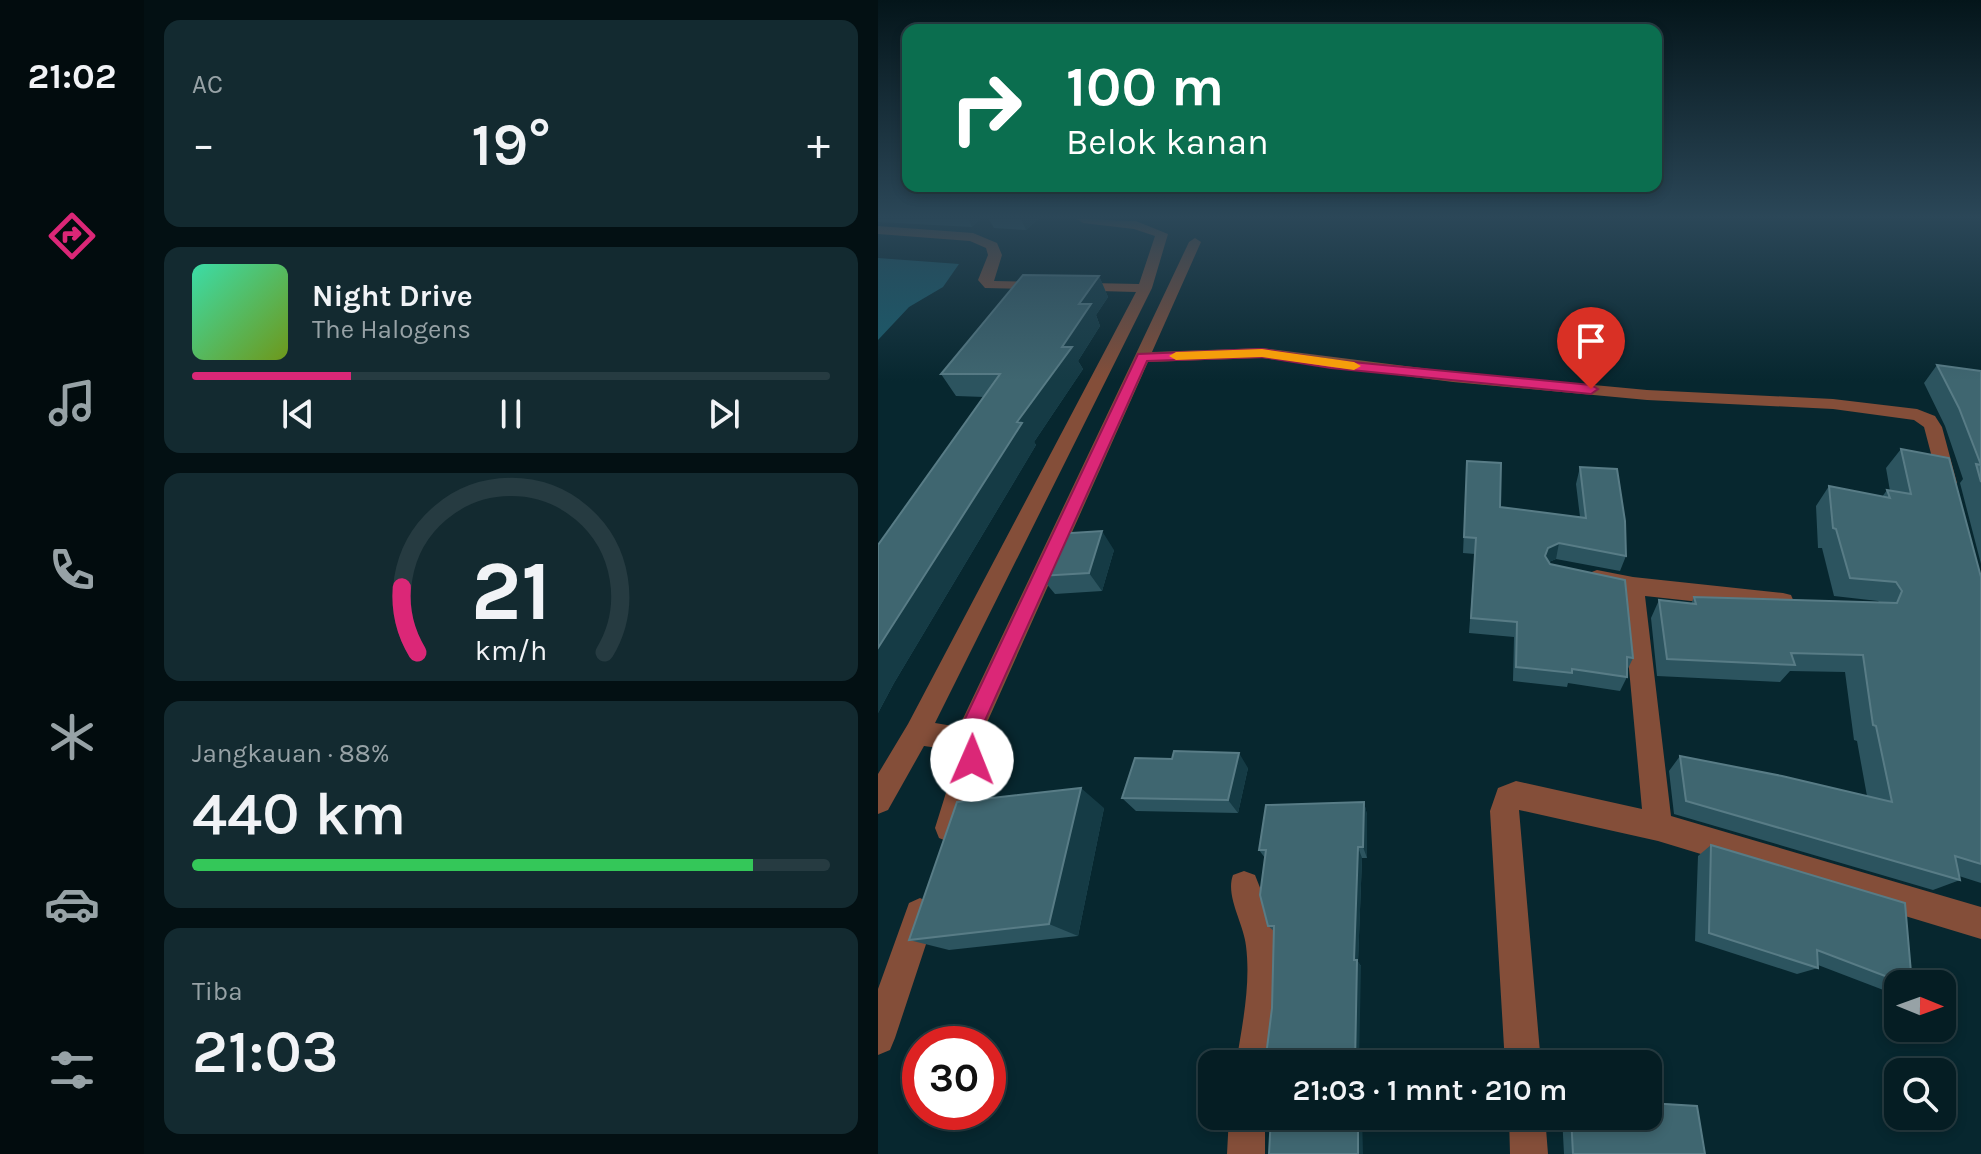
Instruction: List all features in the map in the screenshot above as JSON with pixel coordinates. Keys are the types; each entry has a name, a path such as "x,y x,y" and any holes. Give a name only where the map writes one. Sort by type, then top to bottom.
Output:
{"street":[{"path":"988,273 985,280 990,285 1145,288"},
{"path":"878,800 917,733 1145,288 1150,273"},
{"path":"966,740 1181,273"},
{"path":"1142,357 1262,353 1453,377 1647,395 1833,404 1917,415 1929,420 1933,427 1951,501"},
{"path":"1570,574 1633,586 1807,604"},
{"path":"1633,586 1658,827"},
{"path":"917,733 966,740 974,746 937,862"},
{"path":"1522,1050 1504,811 1508,798 1516,795 1658,827 1981,923"},
{"path":"1244,886 1263,952 1263,990 1256,1050"},
{"path":"878,1038 927,892"},
{"path":"1246,1154 1247,1130"},
{"path":"1528,1130 1529,1154"}],"water":[{"path":"878,273 953,273 943,287 909,307 878,340"}],"building":[{"path":"1023,275 1099,276 1079,304 1091,304 1062,347 1072,347 1017,422 1022,423 878,648 878,545 1000,374 941,374"},
{"path":"1937,365 1981,371 1981,465 1959,408"},
{"path":"1901,449 1949,458 1981,577 1981,864 1955,856 1960,880 1686,801 1680,756 1892,802 1876,726 1873,725 1863,655 1791,653 1795,665 1667,659 1659,600 1696,604 1694,597 1897,603 1902,591 1896,582 1850,578 1836,529 1833,528 1829,486 1890,498 1887,490 1911,494"},
{"path":"1467,461 1501,463 1500,507 1586,518 1580,467 1617,469 1625,521 1626,556 1559,543 1548,548 1545,556 1550,564 1625,580 1633,658 1627,657 1627,677 1572,669 1572,673 1516,667 1517,622 1471,618 1476,538 1464,537"},
{"path":"1976,464 1981,465 1981,482"},
{"path":"1102,531 1089,573 1040,576 1056,534"},
{"path":"1174,751 1239,753 1228,800 1122,798 1135,758 1172,759"},
{"path":"1081,788 1049,924 909,940 957,802"},
{"path":"1364,802 1363,847 1358,847 1354,960 1357,960 1355,1050 1267,1050 1272,1008 1274,926 1268,926 1260,895 1266,850 1259,850 1266,805"},
{"path":"1711,845 1905,903 1911,970 1884,970 1884,976 1817,950 1818,968 1709,933"},
{"path":"1662,1104 1697,1106 1705,1154 1573,1154 1572,1130 1662,1130"},
{"path":"1270,1130 1358,1130 1358,1154 1269,1154"}],"slow traffic":[{"path":"1176,356 1262,353 1354,366"}],"route":[{"path":"972,760 974,746 966,740 1142,357 1262,353 1331,364 1591,389"}]}
